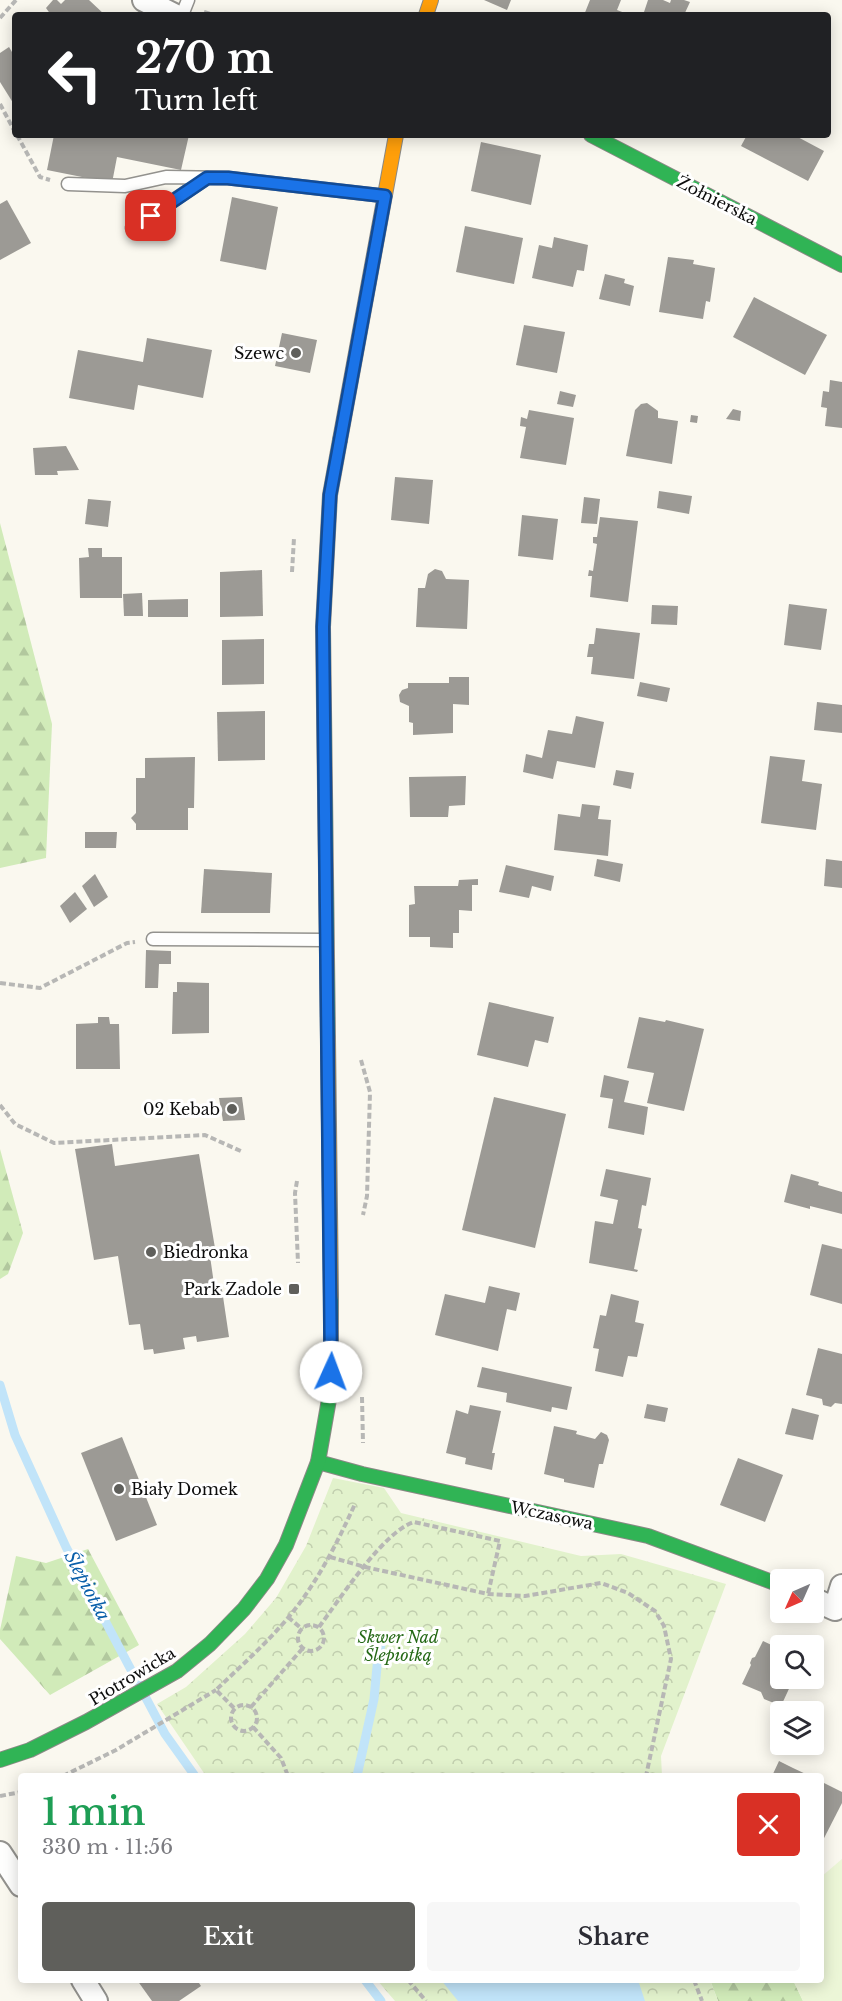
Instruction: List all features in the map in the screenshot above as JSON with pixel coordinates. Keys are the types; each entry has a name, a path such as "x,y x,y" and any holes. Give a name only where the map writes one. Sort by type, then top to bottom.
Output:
{"street":[{"path":"144,0 168,12"},
{"name":"Piotrowicka","path":"0,1760 30,1750 86,1722 177,1671 210,1644 244,1609 267,1579 286,1545 318,1462 331,1388 332,1339 323,627 330,495 395,138"},
{"name":"Żołnierska","path":"597,138 842,265"},
{"name":"Wczasowa","path":"318,1462 362,1474 648,1536 770,1581"},
{"path":"824,1604 839,1611 842,1586"},
{"path":"0,1853 18,1880"},
{"path":"85,1983 96,2001"}],"lane":[{"path":"68,184 125,186 166,177 228,178 385,196"},
{"path":"132,228 207,178"},
{"path":"153,939 326,939"}],"path":[{"path":"0,18 16,0"},
{"path":"0,104 12,126"},
{"path":"19,138 40,177 68,184"},
{"path":"0,983 40,988 127,943 153,939"},
{"path":"361,1059 370,1092 367,1196 362,1222"},
{"path":"0,1105 15,1124 54,1143 205,1135 243,1152"},
{"path":"69,1773 116,1750 216,1690 273,1635 300,1603 330,1557 355,1503 362,1474 362,1392"},
{"path":"319,1627 388,1539 405,1524 414,1522 500,1541 488,1594"},
{"path":"330,1557 488,1594 525,1596 601,1583 628,1593 655,1611 664,1626 670,1659 647,1773"},
{"path":"288,1617 302,1629"},
{"path":"311,1625 319,1627 324,1634 322,1644 318,1649 311,1651 303,1648 298,1638 302,1629 311,1625"},
{"path":"251,1707 303,1648"},
{"path":"216,1690 234,1708"},
{"path":"234,1708 243,1705 251,1707"},
{"path":"234,1708 231,1718 235,1727 243,1731 253,1727 256,1718 251,1707"},
{"path":"253,1727 281,1758 287,1773"},
{"path":"0,1796 18,1792"},
{"path":"411,1983 426,2001"},
{"path":"695,1983 702,2001"}],"green space":[{"path":"0,523 52,724 46,858 0,868"},
{"path":"0,1149 23,1233 8,1274 0,1279"},
{"name":"Skwer Nad Ślepiotką","path":"333,1478 384,1488 401,1513 581,1556 621,1554 726,1584 661,1756 662,1773 204,1773 157,1704 186,1687 245,1634 276,1598 306,1546"},
{"path":"88,1549 139,1645 50,1695 0,1639 16,1556 46,1563"},
{"path":"842,1859 842,2001 803,2001 794,1983 824,1983 824,1874"},
{"path":"380,1983 711,1983 718,2001 395,2001"},
{"path":"711,1983 794,1983 803,2001 718,2001"}],"water":[{"path":"443,1983 639,1983 645,2001 458,2001"}],"building":[{"path":"53,0 61,4 65,0 89,0 102,12 49,12 46,8"},
{"path":"484,0 511,0 507,10"},
{"path":"590,0 621,0 617,10 622,12 585,12"},
{"path":"648,0 663,0 670,3 671,0 690,2 685,12 644,12"},
{"path":"9,47 12,52 12,101 0,82 0,53"},
{"path":"53,138 188,138 181,170 117,157 112,183 47,170"},
{"path":"745,138 800,138 824,151 808,181 741,146"},
{"path":"481,142 541,155 531,205 471,191"},
{"path":"232,197 278,207 266,270 220,261"},
{"path":"7,200 31,243 0,260 0,204"},
{"path":"465,226 523,238 514,284 456,272"},
{"path":"554,237 588,245 584,271 577,270 573,287 532,278 539,245 552,248"},
{"path":"668,257 694,260 693,264 715,268 710,302 706,301 703,319 659,312"},
{"path":"605,274 625,279 624,283 634,286 630,306 599,299"},
{"path":"754,297 827,335 805,375 733,337"},
{"path":"524,325 565,332 557,373 516,365"},
{"name":"Szewc","path":"282,333 317,340 310,373 275,366"},
{"path":"147,338 212,350 203,398 138,385 134,410 69,398 78,350 143,362"},
{"path":"830,380 842,382 842,428 825,426 827,408 821,407 823,391 829,392"},
{"path":"560,391 576,395 573,407 557,404"},
{"path":"647,403 658,411 658,418 678,421 672,464 626,456 635,410 641,404"},
{"path":"733,409 741,411 740,421 726,419"},
{"path":"529,410 574,418 566,465 520,458 526,427 520,426 521,417 527,419"},
{"path":"691,415 698,416 697,423 690,422"},
{"path":"66,446 79,470 57,471 58,475 35,475 33,448"},
{"path":"395,477 433,480 429,524 391,520"},
{"path":"659,491 692,496 689,514 657,508"},
{"path":"584,497 600,499 597,524 581,523"},
{"path":"88,499 111,501 108,527 85,524"},
{"path":"522,515 558,519 553,560 518,556"},
{"path":"600,517 638,521 628,602 590,597 592,576 588,576 589,570 593,571 597,544 593,543 593,537 597,537"},
{"path":"88,548 102,548 102,557 122,557 122,598 80,598 79,558 89,557"},
{"path":"435,569 442,571 446,579 469,580 467,629 416,627 418,588 425,588 428,574"},
{"path":"262,570 263,616 220,617 220,572"},
{"path":"142,593 143,616 124,616 123,594"},
{"path":"188,599 188,617 148,617 148,600"},
{"path":"789,604 827,609 821,650 784,645"},
{"path":"652,605 678,606 677,625 651,624"},
{"path":"596,628 640,633 634,679 591,674 593,657 587,657 589,644 594,644"},
{"path":"264,639 264,684 222,685 222,640"},
{"path":"449,677 469,677 469,705 453,704 453,733 413,735 413,723 409,722 409,706 400,702 399,695 402,690 408,688 408,683 449,683"},
{"path":"640,682 670,688 667,702 637,696"},
{"path":"817,702 842,705 842,733 814,730"},
{"path":"265,711 265,760 218,761 217,712"},
{"path":"576,716 604,722 595,768 557,761 553,779 523,772 526,754 542,758 548,730 572,734"},
{"path":"770,756 805,760 802,781 822,784 816,830 761,823"},
{"path":"195,757 194,808 188,808 188,830 136,830 136,824 131,818 136,813 136,778 145,778 145,758"},
{"path":"616,770 634,773 631,789 613,785"},
{"path":"466,776 465,805 449,806 448,817 410,817 409,777"},
{"path":"582,804 600,806 598,819 611,820 608,856 554,850 558,814 580,817"},
{"path":"85,832 117,832 116,848 85,848"},
{"path":"597,859 623,864 620,882 594,876"},
{"path":"826,859 842,861 842,888 824,886"},
{"path":"506,865 554,876 551,891 532,886 529,898 499,892"},
{"path":"204,869 272,873 270,913 201,913"},
{"path":"95,874 108,897 94,907 82,886"},
{"path":"478,879 478,885 472,885 472,911 459,910 459,933 453,933 453,948 430,947 430,937 409,937 409,905 415,904 414,886 458,886 459,880"},
{"path":"75,892 87,909 70,923 60,906"},
{"path":"146,950 171,951 171,964 159,964 158,988 145,988"},
{"path":"177,982 209,983 209,1033 172,1034 173,992 177,992"},
{"path":"489,1002 554,1017 548,1043 535,1040 528,1067 477,1055"},
{"path":"98,1017 109,1017 110,1024 119,1024 120,1069 76,1069 76,1024 98,1023"},
{"path":"639,1017 665,1022 666,1020 704,1029 684,1111 647,1103 654,1073 627,1068"},
{"path":"604,1075 629,1081 624,1102 648,1107 644,1135 608,1128 613,1099 600,1097"},
{"name":"02 Kebab","path":"242,1097 245,1120 223,1121 219,1098"},
{"path":"494,1097 566,1114 535,1248 462,1230"},
{"name":"Biedronka","path":"112,1144 115,1166 199,1154 215,1248 209,1249 214,1284 221,1283 229,1337 197,1342 196,1336 183,1338 185,1349 154,1354 153,1349 144,1350 140,1324 129,1325 118,1256 94,1260 75,1149"},
{"path":"606,1169 651,1178 646,1206 642,1205 638,1228 642,1229 634,1269 638,1270 637,1272 589,1263 595,1221 613,1224 618,1200 600,1196"},
{"path":"791,1174 842,1192 842,1214 784,1202"},
{"path":"822,1244 842,1249 842,1304 810,1295"},
{"path":"489,1286 520,1293 516,1311 507,1309 498,1351 435,1335 445,1294 485,1303"},
{"path":"611,1294 639,1301 635,1322 644,1324 637,1357 628,1356 623,1377 595,1371 599,1349 593,1348 600,1315 606,1316"},
{"path":"818,1348 842,1354 842,1404 835,1403 831,1407 823,1405 822,1399 806,1395"},
{"path":"482,1367 572,1387 567,1410 552,1407 551,1412 506,1402 507,1393 477,1387"},
{"path":"647,1404 668,1408 665,1422 644,1418"},
{"path":"470,1405 501,1411 492,1453 495,1453 492,1470 465,1464 466,1458 446,1453 456,1410 468,1414"},
{"path":"792,1408 819,1415 813,1440 785,1434"},
{"path":"554,1426 577,1431 576,1434 595,1439 601,1432 607,1435 609,1440 603,1464 599,1464 594,1488 564,1482 564,1479 544,1474"},
{"name":"Biały Domek","path":"122,1437 157,1525 116,1541 81,1453"},
{"path":"738,1458 783,1475 765,1522 720,1505"},
{"path":"763,1641 770,1644 770,1689 789,1689 783,1701 770,1701 764,1699 761,1692 742,1684 752,1658 755,1657"},
{"path":"779,1761 804,1773 773,1773"},
{"path":"824,1783 842,1792 842,1803 824,1838"},
{"path":"139,1983 199,1983 201,1986 179,2001 152,2001"}],"waterway":[{"name":"Ślepiotka","path":"0,1385 15,1435 66,1547 165,1734 193,1773"},
{"path":"358,1773 374,1699 378,1656 383,1638"},
{"name":"Ślepiotka","path":"367,1983 381,2001"}],"traffic: fast":[{"path":"597,138 842,265"},
{"path":"328,1039 323,627 330,495 340,440"},
{"path":"0,1760 30,1750 86,1722 177,1671 210,1644 244,1609 267,1579 286,1545 318,1462 331,1388 331,1296"},
{"path":"318,1462 362,1474 648,1536 770,1581"}],"traffic: slow":[{"path":"427,12 431,0"},
{"path":"340,440 395,138"},
{"path":"328,1039 331,1296"}],"place":[{"name":"Szewc","path":"296,353"},
{"name":"02 Kebab","path":"232,1109"},
{"name":"Biedronka","path":"151,1252"},
{"name":"Park Zadole","path":"294,1289"},
{"name":"Biały Domek","path":"119,1489"}],"route":[{"path":"151,216 207,178 228,178 385,196 330,495 323,627 331,1372"}]}
